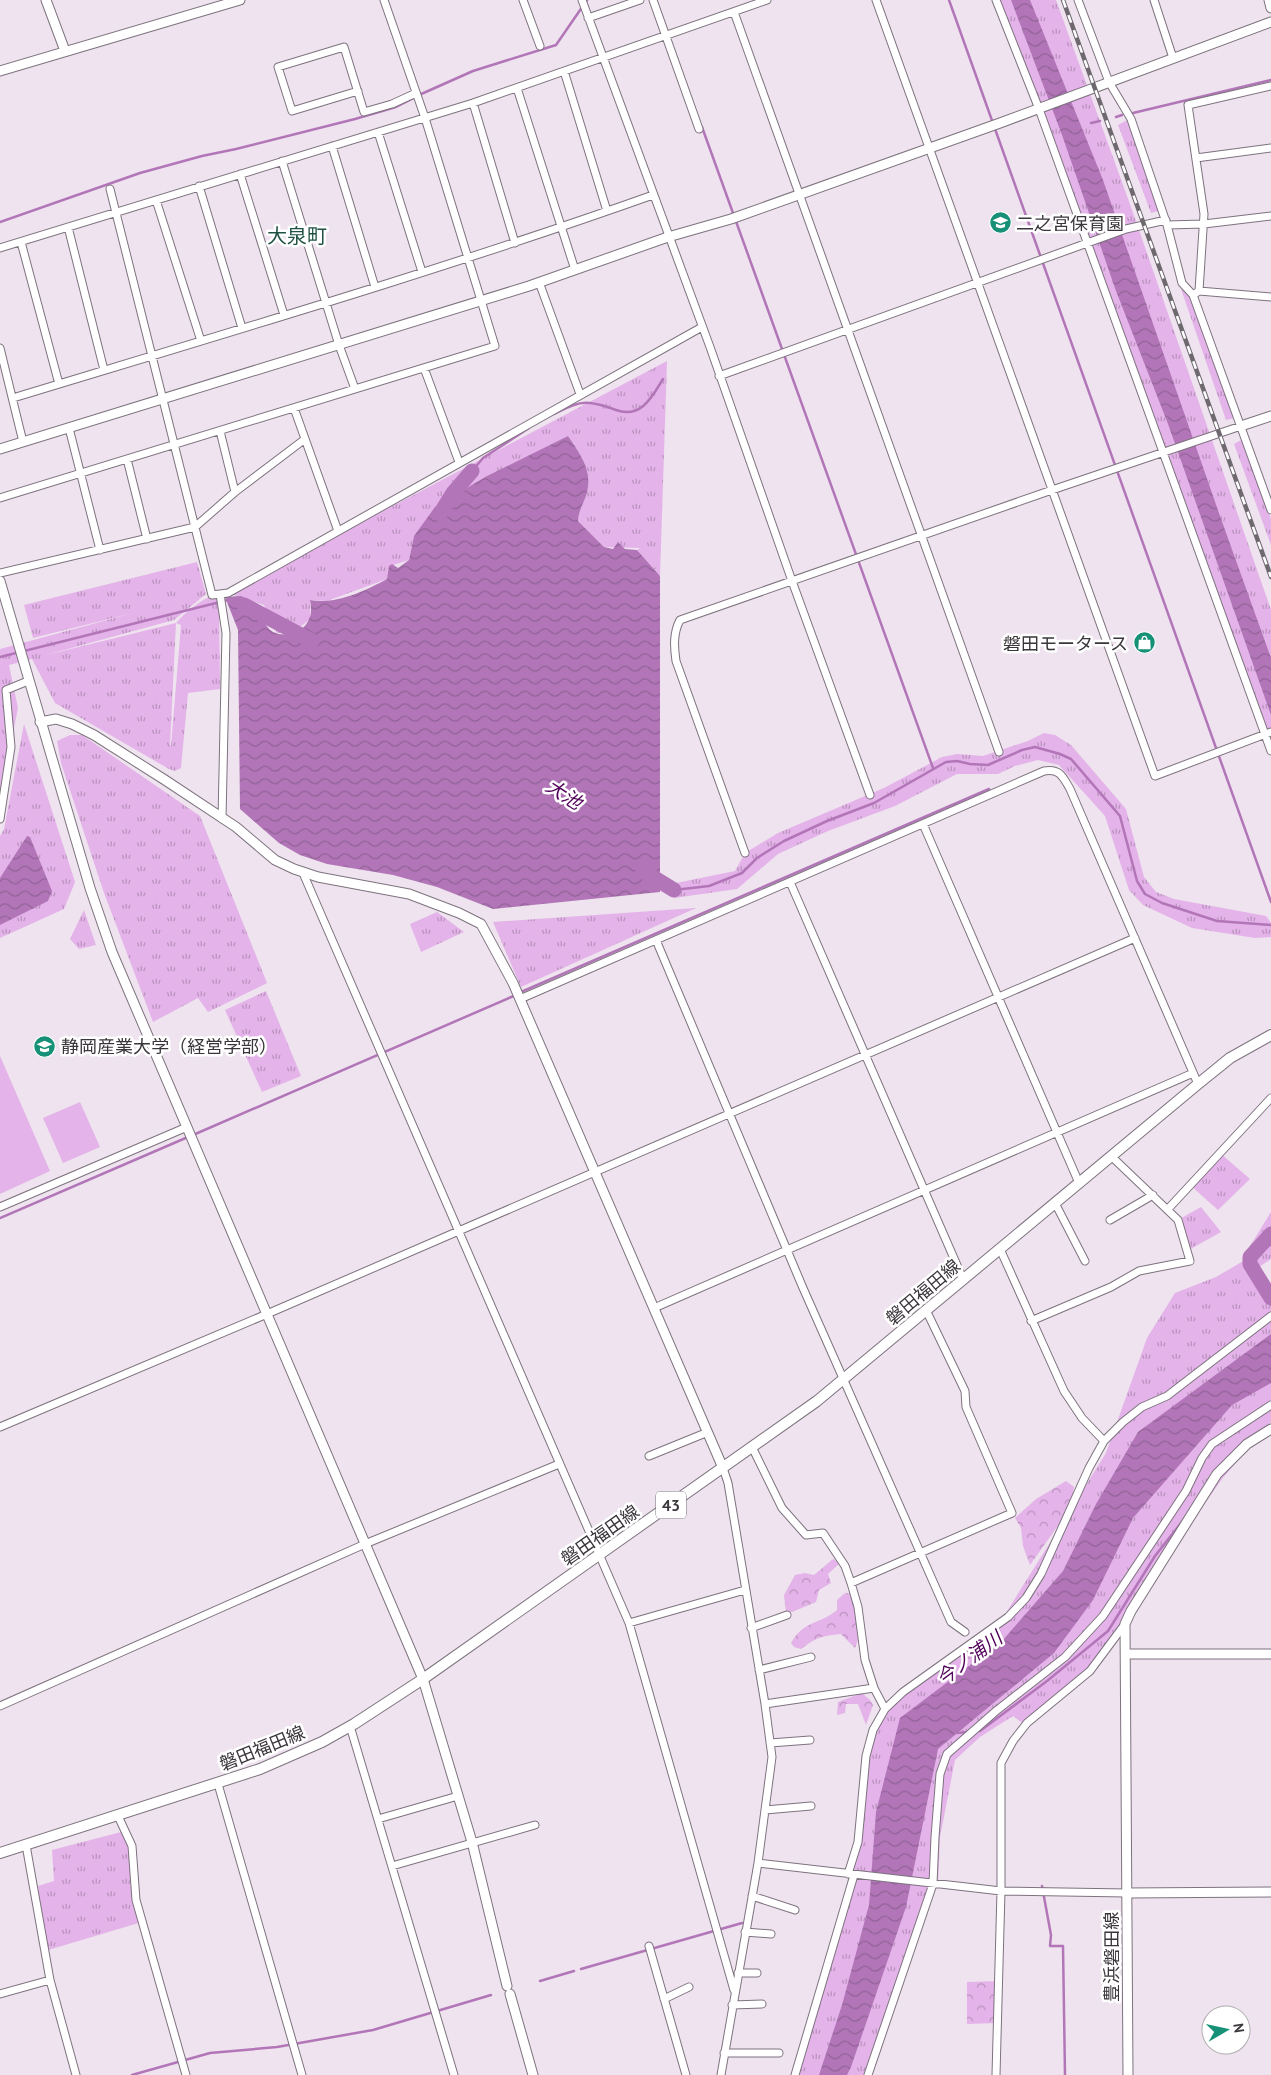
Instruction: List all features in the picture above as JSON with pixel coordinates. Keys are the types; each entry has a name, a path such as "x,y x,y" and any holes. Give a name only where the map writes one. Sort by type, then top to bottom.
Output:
{"main road":[{"name":"磐田福田線","path":"0,1853 218,1784 298,1752 350,1726 423,1679 817,1401 1230,1058 1271,1035"}],"street":[{"path":"46,0 65,51"},
{"path":"0,498 495,346 425,118 384,0"},
{"path":"524,0 540,46"},
{"path":"588,18 640,0"},
{"path":"653,0 699,129"},
{"path":"0,248 473,103 767,0"},
{"path":"876,0 1155,776 1268,734"},
{"path":"996,0 1041,108 1268,734 1271,751"},
{"path":"1078,0 1109,82 1131,119 1166,223 1182,284 1196,293 1271,297"},
{"path":"1154,0 1173,58"},
{"path":"1269,0 1271,8"},
{"path":"0,71 236,1"},
{"path":"583,3 720,376 870,794"},
{"path":"734,12 999,752"},
{"path":"0,449 482,301 668,237 801,195 1271,22"},
{"path":"358,90 292,111 278,67 344,47 358,90 364,112 392,104 416,93"},
{"path":"564,72 607,211"},
{"path":"1271,86 1188,104 1204,214 1196,293 1271,510"},
{"path":"517,88 575,270"},
{"path":"473,103 515,243"},
{"path":"378,132 422,272"},
{"path":"332,146 375,287"},
{"path":"1196,158 1271,148"},
{"path":"282,161 339,345 355,389"},
{"path":"240,174 284,315"},
{"path":"199,186 242,328"},
{"path":"110,189 212,595 228,593 702,327"},
{"path":"12,398 468,258 561,228 652,195"},
{"path":"156,200 200,341"},
{"path":"720,376 1126,229 1166,223 1204,224 1271,216"},
{"path":"68,227 104,370"},
{"path":"21,242 59,384"},
{"path":"539,282 580,394"},
{"path":"0,348 23,442"},
{"path":"424,368 459,462"},
{"path":"294,408 338,531"},
{"path":"745,853 676,661 674,644 676,628 680,620 1052,490 1271,416"},
{"path":"69,428 100,550"},
{"path":"220,431 235,492"},
{"path":"0,573 195,527 235,492 305,439"},
{"path":"127,459 147,539"},
{"path":"1263,488 1271,486"},
{"path":"0,581 90,888 112,952 423,1679 472,1842 508,1990 533,2075"},
{"path":"220,594 226,633 222,819"},
{"path":"0,819 11,747 6,690 28,681"},
{"path":"40,722 56,719 72,724 94,735 158,775 222,819 275,860 303,873 409,894 459,913 481,924 520,1000 708,1432 728,1483 772,1756 758,1863 734,1990 721,2075"},
{"path":"520,1000 1052,769 1059,772 1070,790 1198,1084"},
{"path":"923,824 1079,1183"},
{"path":"303,873 629,1623 734,1990"},
{"path":"790,882 963,1279"},
{"path":"0,1426 268,1314 866,1056 1134,938"},
{"path":"656,940 787,1249 920,1553 951,1622 964,1632"},
{"path":"654,1308 1193,1073"},
{"path":"1168,1209 1271,1098"},
{"path":"0,1207 187,1127"},
{"path":"1031,1321 1111,1287 1139,1270 1190,1261 1178,1220 1111,1156"},
{"path":"1110,1220 1153,1195"},
{"path":"1055,1203 1085,1261"},
{"path":"1000,1249 1064,1391 1082,1418 1104,1440"},
{"path":"851,1583 1012,1513 966,1407 965,1392 926,1310"},
{"path":"795,2075 853,1875 866,1756 873,1730 885,1709 903,1692 1008,1617 1026,1598 1041,1574 1088,1468 1104,1440 1142,1407 1167,1396 1271,1316"},
{"path":"868,2075 933,1884 934,1837 940,1774 947,1754 996,1711 1065,1658 1103,1616 1186,1491 1202,1458 1212,1444 1271,1405"},
{"path":"996,2075 1001,1891 1001,1763 1014,1740 1027,1723 1090,1672 1125,1624 1131,1611 1217,1474 1247,1444 1271,1429"},
{"path":"649,1456 708,1432"},
{"path":"752,1447 782,1508 806,1536 823,1533 845,1566 858,1607 866,1660 874,1688 885,1709"},
{"path":"0,1706 365,1544 559,1464"},
{"path":"629,1623 745,1590"},
{"path":"751,1628 787,1615"},
{"path":"758,1863 1001,1891 1127,1893 1125,1624"},
{"path":"1126,1654 1271,1654"},
{"path":"759,1670 810,1657"},
{"path":"765,1704 874,1688"},
{"path":"350,1726 454,2075"},
{"path":"770,1743 810,1740"},
{"path":"218,1784 302,2075"},
{"path":"378,1819 458,1796"},
{"path":"765,1810 811,1806"},
{"path":"118,1816 132,1846 136,1900 186,2075"},
{"path":"392,1866 534,1825"},
{"path":"26,1845 50,1980 76,2075"},
{"name":"豊浜磐田線","path":"1128,2075 1127,1893 1271,1892"},
{"path":"752,1896 795,1910"},
{"path":"745,1932 770,1934"},
{"path":"650,1949 686,2075"},
{"path":"738,1973 757,1973"},
{"path":"0,1994 50,1980"},
{"path":"664,1999 689,1987"},
{"path":"732,2005 762,2004"},
{"path":"724,2053 779,2053"}],"green space":[{"path":"996,0 1056,0 1131,207 1271,610 1271,750"},
{"path":"1127,120 1159,211 1151,213 1118,125"},
{"path":"1181,289 1193,295 1235,418 1226,420"},
{"path":"667,361 660,576 637,550 640,548 604,547 578,521 587,491 588,473 576,447 568,436 414,536 409,560 390,566 387,579 327,601 310,600 310,619 294,632 277,633 264,605 228,593"},
{"path":"1243,439 1271,519 1271,545 1234,444"},
{"path":"197,562 206,594 174,620 42,656 176,623 194,606 216,594 219,612 220,689 188,693 181,768 175,771 169,769 55,703 32,659 9,665 18,708 0,796 0,649 133,613 33,638 24,605","holes":["176,623 181,625 171,746"]},
{"path":"24,724 75,882 64,909 0,938 0,836 4,829"},
{"path":"1044,733 1055,735 1071,745 1126,809 1144,877 1156,892 1174,899 1266,916 1271,923 1271,937 1255,938 1192,928 1143,905 1129,890 1105,816 1059,765 1038,760 1015,766 998,774 957,774 895,806 828,831 778,854 737,889 674,898 676,883 735,871 745,853 778,833 884,788 942,757 957,754 983,756 1028,741"},
{"path":"70,735 82,735 200,816 267,983 208,1012 198,998 153,1022 104,893 61,763 57,741"},
{"path":"696,908 521,987 493,922"},
{"path":"84,910 96,945 79,949 70,939"},
{"path":"437,912 464,932 421,952 410,924"},
{"path":"266,991 301,1076 262,1092 225,1010"},
{"path":"0,1056 50,1171 0,1194"},
{"path":"80,1102 100,1147 63,1163 43,1118"},
{"path":"1220,1153 1250,1179 1218,1210 1190,1185"},
{"path":"1201,1207 1221,1232 1187,1251 1178,1220"},
{"path":"1271,1212 1271,1259 1259,1267 1271,1287 1271,1422 1222,1479 1121,1623 1099,1659 1025,1725 1013,1716 980,1737 955,1760 940,1837 938,1885 933,1884 868,2075 795,2075 846,1901 859,1838 861,1776 885,1709 999,1624 1106,1453 1147,1338 1175,1293 1216,1277 1245,1260 1250,1246"},
{"path":"1066,1481 1074,1487 1070,1509 1030,1565 1023,1546 1021,1528 1015,1518 1036,1499"},
{"path":"833,1559 840,1563 828,1574 831,1583 819,1590 816,1602 792,1612 786,1612 784,1595 795,1575 805,1573 814,1575"},
{"path":"845,1593 854,1593 858,1640 855,1648 841,1634 820,1638 801,1649 794,1647 791,1643 801,1630 837,1610 837,1600"},
{"path":"862,1693 873,1705 866,1725 858,1704 846,1704 845,1713 837,1715 838,1702"},
{"path":"125,1831 132,1853 142,1922 45,1951 38,1886 54,1881 52,1850"},
{"path":"999,1981 998,2023 967,2024 967,1982"}],"water":[{"path":"1011,0 1030,0 1103,180 1271,658 1271,715 1168,424 1116,291 1062,135"},
{"path":"568,436 576,447 588,473 587,491 578,521 604,547 613,549 618,542 625,549 637,550 660,576 660,892 493,909 437,887 393,875 327,864 300,855 279,843 240,809 238,630 225,597 241,596 258,604 265,623 273,632 288,634 299,631 307,624 310,617 310,600 329,601 360,592 387,579 389,566 392,564 398,568 409,560 414,536 435,507 487,476"},
{"path":"27,836 30,837 52,891 48,901 0,925 0,878"},
{"path":"1271,1226 1271,1246 1253,1254"},
{"path":"1271,1334 1271,1383 1232,1405 1133,1518 1093,1600 1054,1653 938,1749 906,1907 851,2067 847,2075 819,2075 842,2005 869,1905 876,1812 900,1718 1002,1641 1063,1571 1096,1504 1138,1432"}],"waterway":[{"path":"419,95 473,71 556,45 587,0"},
{"path":"949,0 1271,902"},
{"path":"1133,113 1271,80"},
{"path":"0,222 140,173 355,119 396,107 414,98"},
{"path":"1116,117 1122,115"},
{"path":"1091,123 1100,121"},
{"path":"702,127 933,768"},
{"path":"554,414 581,403 593,403 625,412 639,409 655,393 663,379"},
{"path":"472,471 483,458 529,428"},
{"name":"大池","path":"440,514 453,493 472,471"},
{"path":"0,657 228,600"},
{"name":"大池","path":"244,605 312,641"},
{"path":"674,890 709,886 742,873 757,858 784,841 827,821 874,803 946,762 957,761 988,765 1022,750 1035,747 1071,759 1120,816 1137,881 1145,894 1162,903 1217,921 1271,925"},
{"path":"521,992 989,789"},
{"name":"大池","path":"643,871 674,890"},
{"path":"193,1135 516,995"},
{"path":"0,1218 188,1137"},
{"path":"1271,1234 1250,1257 1250,1264 1271,1298"},
{"path":"975,1731 980,1731 1047,1681 1108,1631 1155,1556 1185,1518"},
{"path":"955,1733 970,1732"},
{"path":"1042,1886 1051,1935 1050,1946 1063,1946 1065,2075"},
{"path":"581,1969 742,1923"},
{"path":"540,1981 574,1971"},
{"path":"132,2075 210,2053 277,2047 373,2030 491,1995"}],"railway":[{"path":"1063,0 1271,577"}],"place":[{"name":"二之宮保育園","path":"1000,223"},
{"name":"磐田モータース","path":"1144,643"},
{"name":"静岡産業大学（経営学部）","path":"45,1046"}],"district":[{"name":"大泉町","path":"297,236"}],"water label":[{"name":"今ノ浦川","path":"969,1658"}]}
